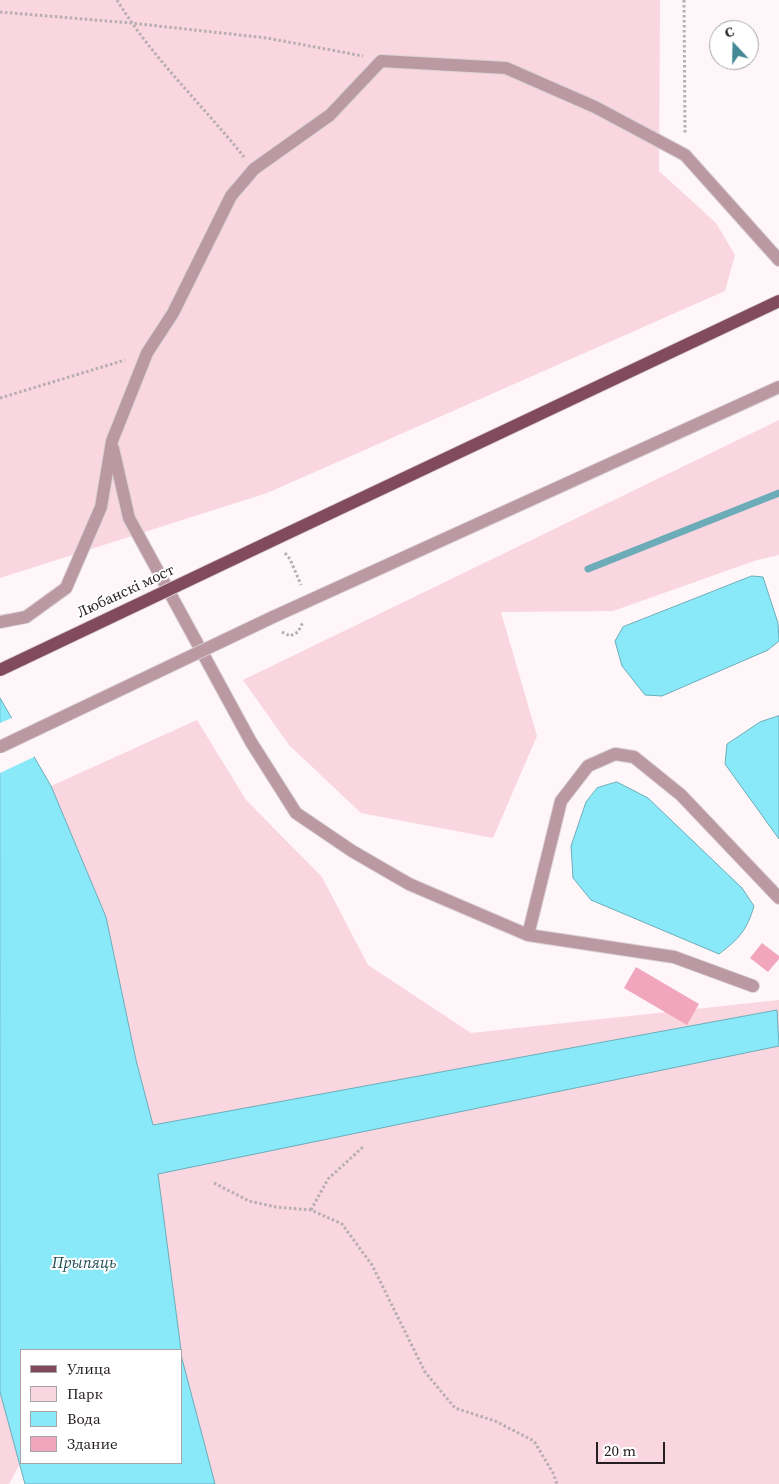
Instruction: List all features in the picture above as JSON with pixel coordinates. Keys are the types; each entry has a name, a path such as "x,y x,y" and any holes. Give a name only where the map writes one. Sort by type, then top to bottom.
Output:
{"main road":[{"name":"Любанскі мост","path":"0,670 779,301"}],"lane":[{"path":"0,622 26,617 66,588 101,507 112,441 147,353 173,312 231,196 254,169 330,115 381,61 506,68 595,107 685,155 779,260"},
{"path":"0,747 273,618 779,387"},
{"path":"112,441 129,518 251,742 296,813 352,850 409,884 528,936 674,957 753,986"},
{"path":"528,936 562,801 588,766 615,754 634,757 681,795 779,898"}],"path":[{"path":"117,0 131,23 168,70 254,169"},
{"path":"684,0 685,155"},
{"path":"0,12 131,23 267,38 347,52 381,61"},
{"path":"0,398 147,353"},
{"path":"282,549 290,559 308,602"},
{"path":"311,1210 328,1179 364,1146"},
{"path":"214,1183 249,1201 276,1207 311,1210 342,1224 372,1265 426,1372 455,1408 495,1421 534,1441 553,1473 557,1484"}],"green space":[{"path":"0,0 660,0 659,171 716,223 735,255 725,291 267,493 0,578"},
{"path":"779,420 779,555 757,560 613,611 501,612 537,736 493,838 361,813 289,745 243,680"},
{"path":"197,720 246,800 322,877 368,965 471,1033 779,1000 779,1046 776,1010 152,1125 136,1060 106,917 51,786"},
{"path":"779,1046 779,1484 215,1484 182,1360 158,1174"},
{"path":"0,1392 20,1464 9,1484 0,1484"}],"water":[{"path":"752,576 763,577 778,623 779,641 768,650 662,696 645,695 622,666 615,641 623,627"},
{"name":"Прыпяць","path":"0,698 51,786 106,917 136,1060 153,1125 777,1010 779,1046 158,1174 181,1349 20,1349 20,1464 182,1464 182,1359 215,1484 25,1484 0,1392"},
{"path":"779,716 779,839 725,764 727,744 760,722"},
{"path":"617,782 648,798 742,888 754,906 745,928 732,944 719,954 591,900 573,878 571,846 586,802 597,788"}],"pier":[{"path":"14,717 36,756 0,773 0,723"}],"building":[{"path":"762,943 779,956 779,959 768,972 750,958"},
{"path":"636,967 699,1004 687,1025 624,988"}],"waterway":[{"path":"588,569 779,493"}]}
